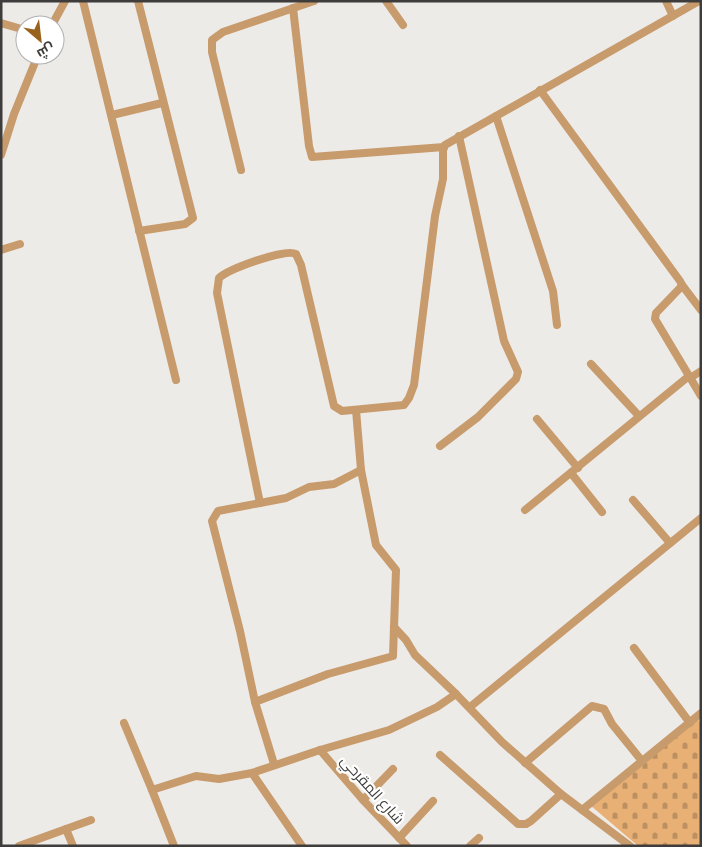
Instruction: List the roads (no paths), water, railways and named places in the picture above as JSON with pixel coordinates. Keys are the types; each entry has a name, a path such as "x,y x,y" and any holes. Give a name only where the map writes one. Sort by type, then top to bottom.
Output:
{"street":[{"path":"57,15 65,1"},
{"path":"83,1 176,380"},
{"path":"138,1 162,103 193,218 185,224 139,231"},
{"path":"241,170 212,52 212,40 223,32 314,1"},
{"path":"386,1 403,25"},
{"path":"666,1 673,16"},
{"path":"293,8 309,146 312,157 444,147 459,136 699,1"},
{"path":"1,23 15,27"},
{"path":"1,155 14,114 34,65"},
{"path":"540,90 701,310"},
{"path":"112,115 162,103"},
{"path":"496,116 553,291 557,325"},
{"path":"440,446 478,417 516,379 518,372 504,341 459,136"},
{"path":"260,503 217,293 219,278 226,273 268,258 289,252 296,254 301,265 332,399 339,411 400,406 406,402 411,394 435,216 443,179 444,147"},
{"path":"1,250 20,244"},
{"path":"682,285 654,316 660,330 701,396"},
{"path":"591,364 639,416"},
{"path":"525,510 639,416 701,370"},
{"path":"255,702 328,674 393,656 396,570 376,545 361,470 356,410"},
{"path":"537,419 578,468"},
{"path":"274,764 255,702 240,631 212,521 214,513 286,498 310,488 334,484 361,470"},
{"path":"571,473 602,512"},
{"path":"633,500 670,543"},
{"path":"470,707 701,518"},
{"path":"394,627 406,640 415,655 525,763 561,794 630,846"},
{"path":"634,648 690,722"},
{"path":"152,790 196,776 219,779 252,773 274,764 408,722 456,694"},
{"path":"525,763 592,706 604,709 612,724 642,761"},
{"path":"582,810 690,722 700,716"},
{"path":"124,723 174,846"},
{"name":"شارع المقرحي","path":"320,750 363,800 407,846"},
{"path":"440,755 518,824 526,824 561,794"},
{"path":"363,800 393,769"},
{"path":"252,773 302,846"},
{"path":"399,838 433,802"},
{"path":"19,846 91,820"},
{"path":"66,829 73,846"},
{"path":"470,846 479,838"}]}
